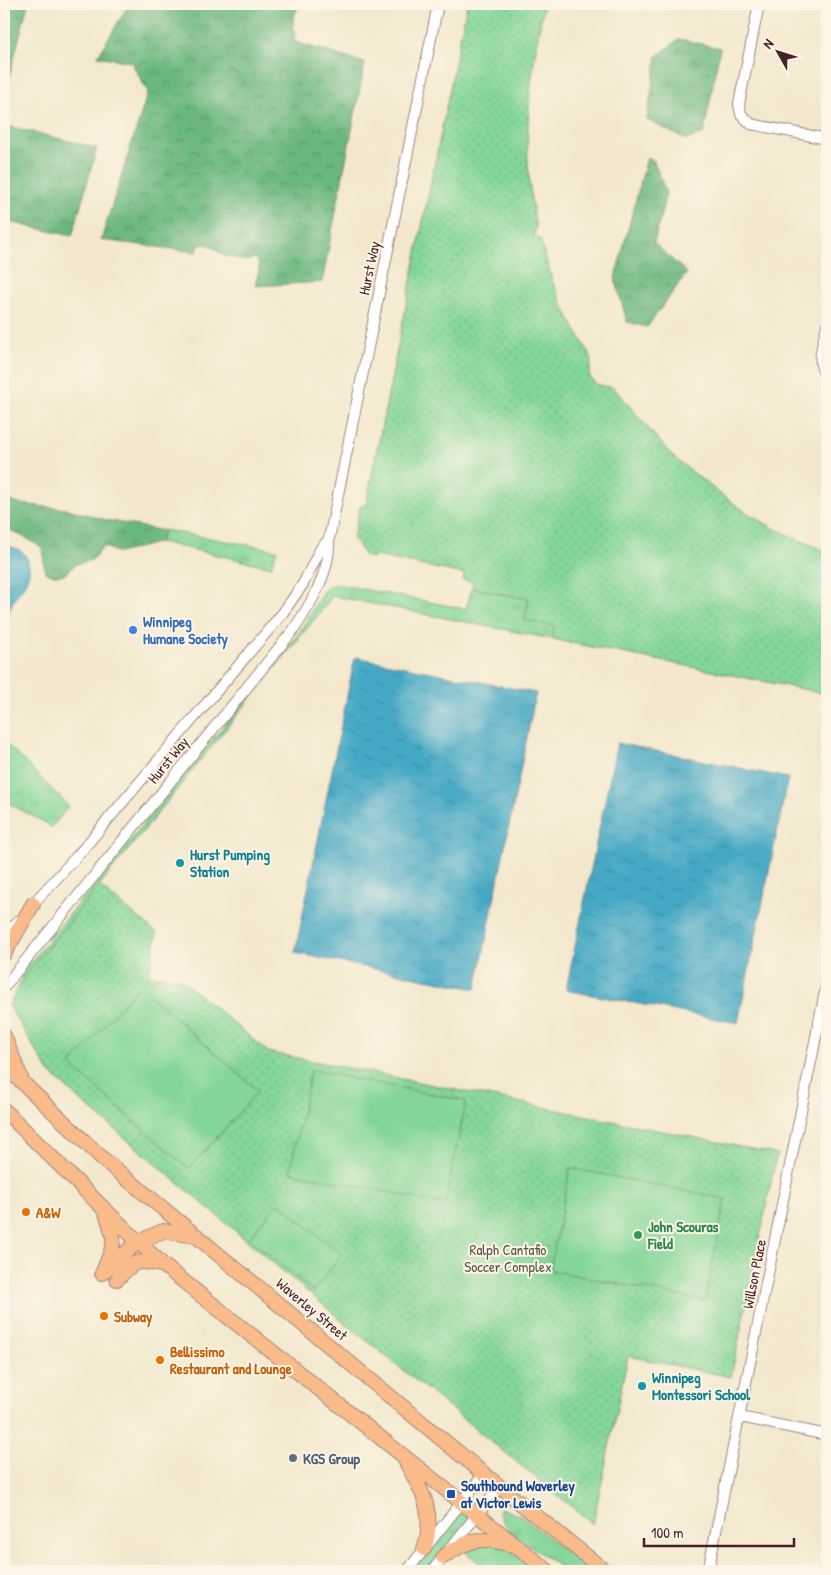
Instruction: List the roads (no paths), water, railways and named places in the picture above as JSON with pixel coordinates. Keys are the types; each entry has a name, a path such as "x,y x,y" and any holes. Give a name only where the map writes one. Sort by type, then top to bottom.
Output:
{"main road":[{"path":"4,954 33,904"},
{"path":"4,1036 23,1083"},
{"name":"Waverley Street","path":"4,1065 104,1159 484,1474 605,1571"},
{"path":"4,1110 138,1242 164,1265 548,1571"},
{"path":"105,1210 114,1246 102,1273 138,1242 163,1231 199,1236"},
{"path":"116,1279 133,1263 144,1260 164,1265"},
{"path":"402,1455 420,1487 429,1518 430,1534 424,1549"},
{"path":"443,1557 461,1545 476,1540 493,1540 520,1548"}],"street":[{"name":"Hurst Way","path":"4,987 295,628 306,611 324,573 329,552 329,539 438,4"},
{"path":"760,4 739,104 741,114 751,124 827,139"},
{"path":"827,325 820,359 824,373 827,376"},
{"name":"Hurst Way","path":"4,938 78,855 282,614 298,592 321,548 329,539"},
{"name":"Willson Place","path":"708,1571 827,982"},
{"path":"740,1417 827,1435"},
{"path":"407,1571 484,1474"},
{"path":"432,1571 500,1486"}],"water":[{"path":"11,547 19,550 26,556 29,574 10,609 4,632 4,548"},
{"path":"355,657 536,693 476,989 295,953"},
{"path":"617,743 788,778 738,1023 566,990"}],"place":[{"name":"Winnipeg Humane Society","path":"133,630"},
{"name":"Hurst Pumping Station","path":"180,863"},
{"name":"A&W","path":"26,1212"},
{"name":"John Scouras Field","path":"638,1235"},
{"name":"Subway","path":"104,1316"},
{"name":"Bellissimo Restaurant and Lounge","path":"160,1360"},
{"name":"Winnipeg Montessori School","path":"642,1386"},
{"name":"KGS Group","path":"293,1458"},
{"name":"Southbound Waverley at Victor Lewis","path":"451,1494"}],"park label":[{"name":"Ralph Cantafio Soccer Complex","path":"508,1258"}]}
